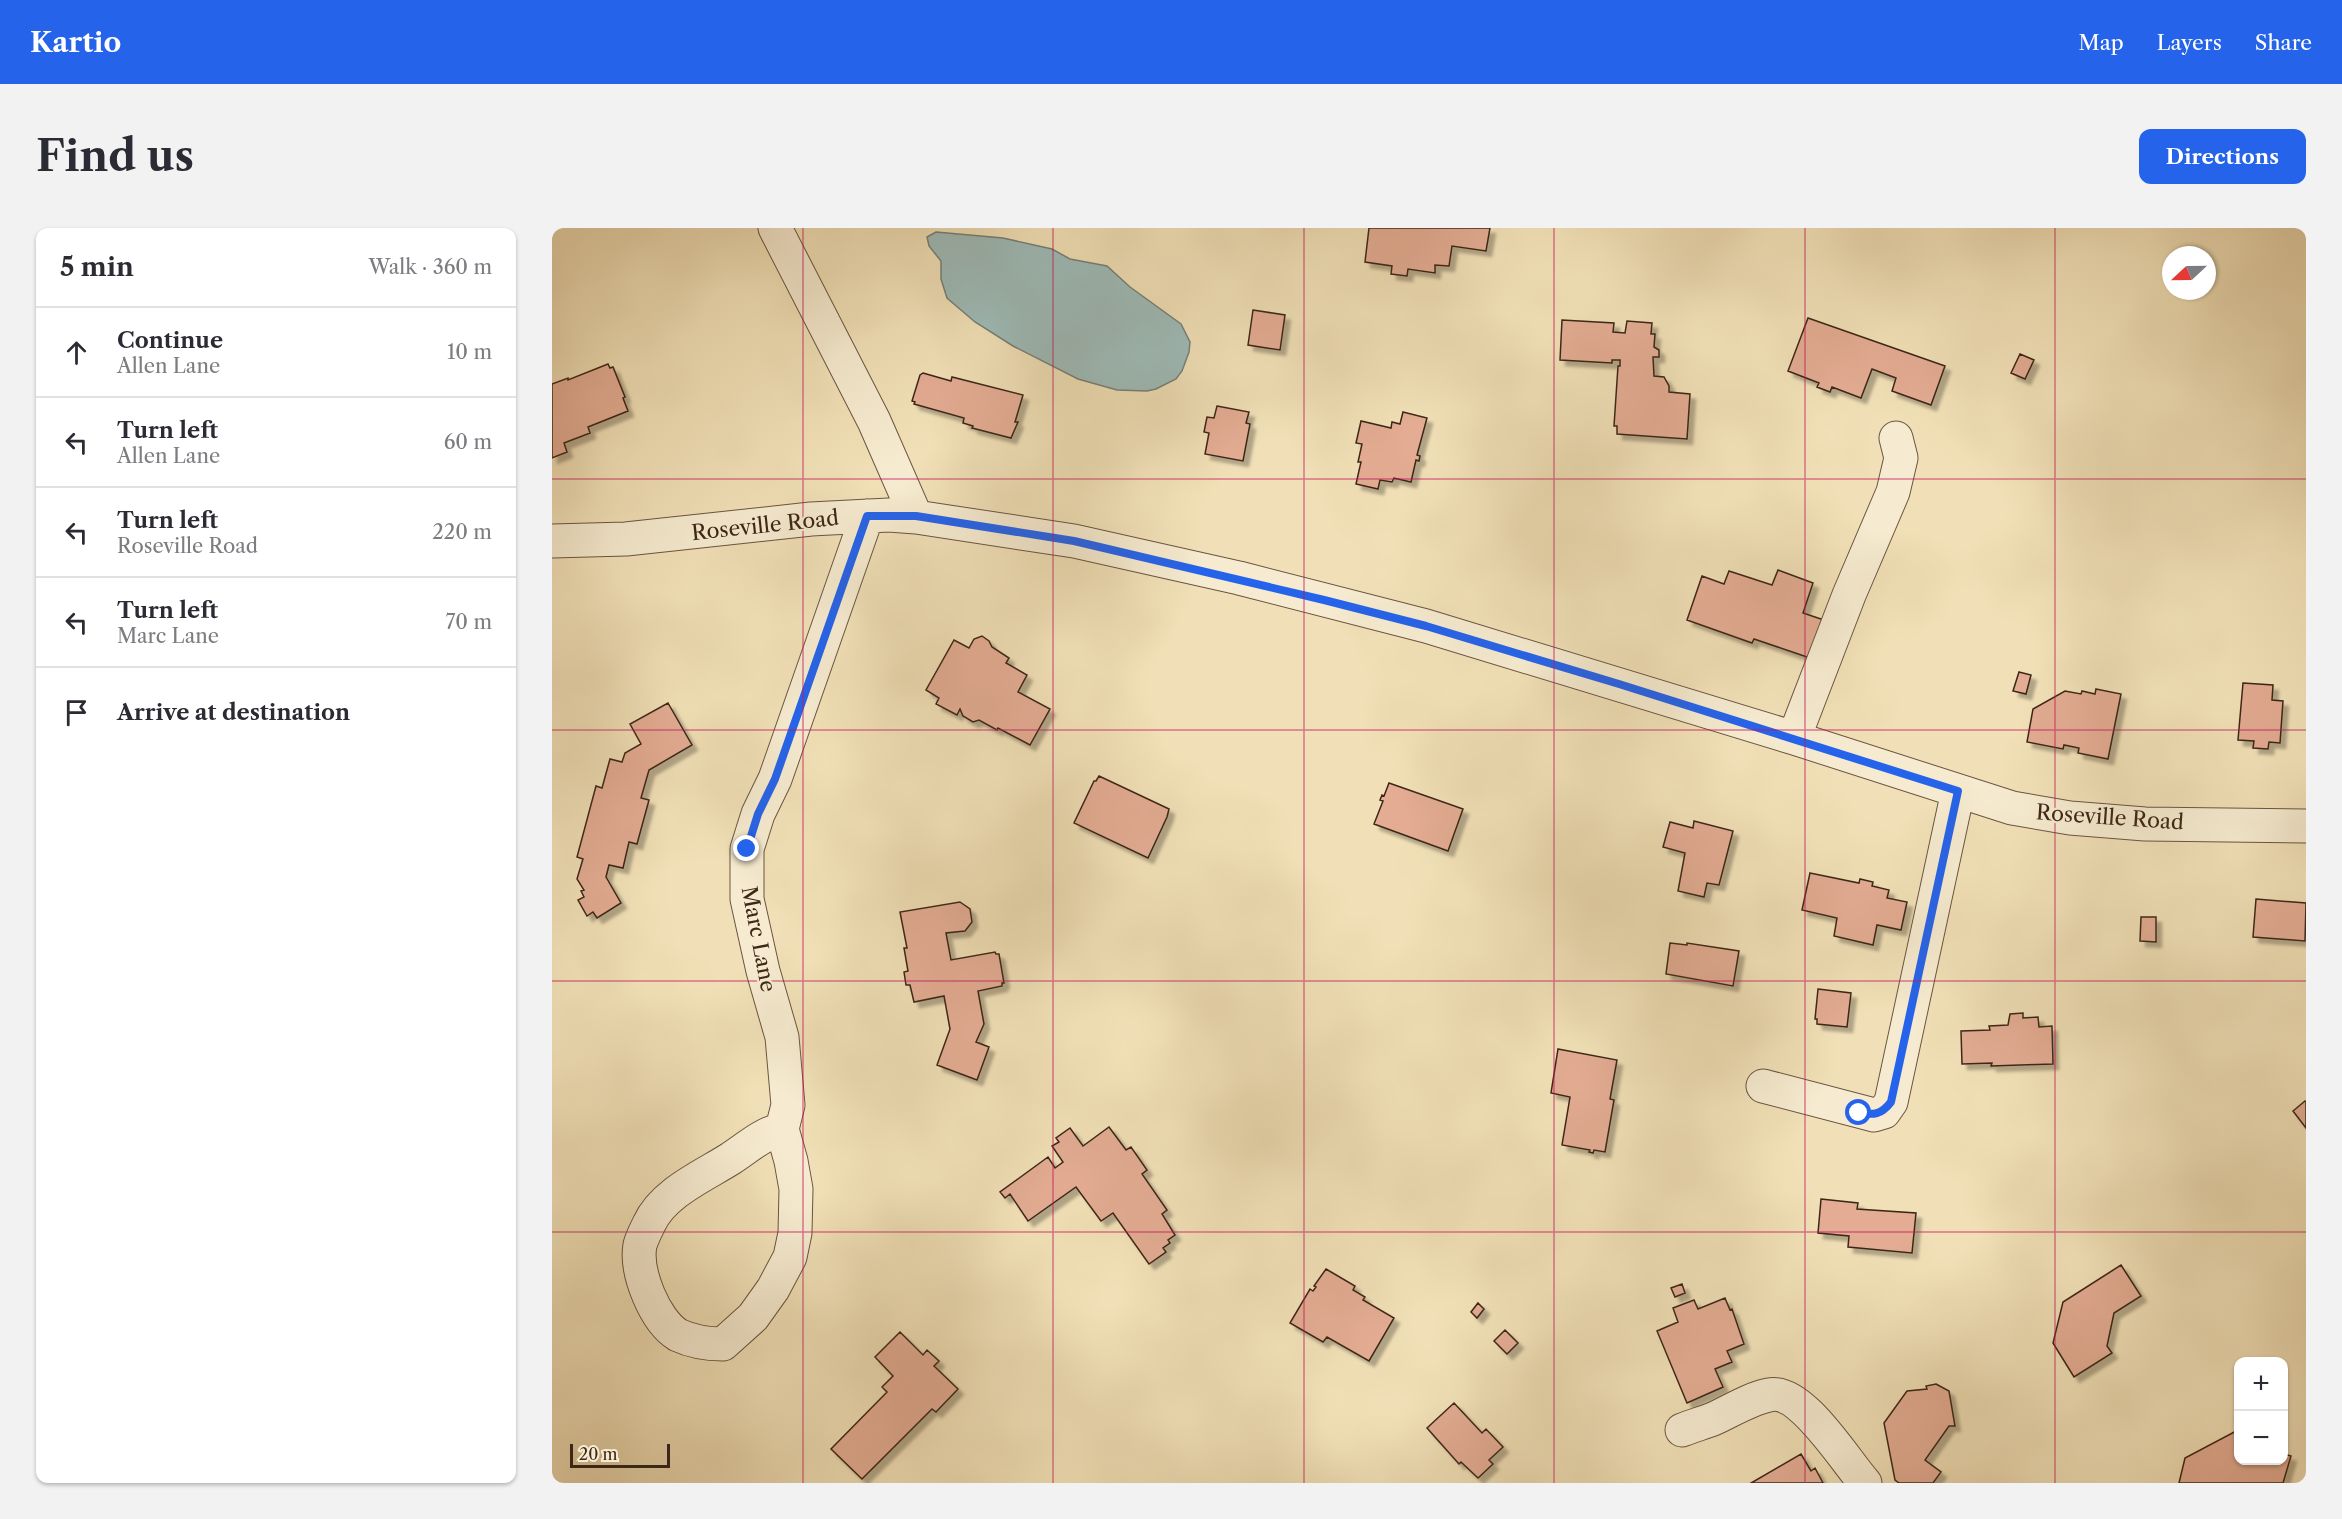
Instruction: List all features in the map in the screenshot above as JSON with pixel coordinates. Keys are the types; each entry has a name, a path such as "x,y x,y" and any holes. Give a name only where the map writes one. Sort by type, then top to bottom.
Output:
{"street":[{"path":"775,228 874,421 916,516"},
{"path":"1794,738 1849,595 1893,492 1901,458 1896,438"},
{"name":"Roseville Road","path":"552,541 626,539 811,519 867,516 916,516 1074,541 1335,602 1426,626 1794,738 2012,808 2070,818 2145,824 2306,826"},
{"name":"Marc Lane","path":"782,1129 767,1132 731,1158 687,1184 649,1221 640,1246 641,1269 647,1292 660,1315 677,1334 702,1343 723,1344 753,1317 773,1289 790,1257 795,1233 796,1189 782,1129 788,1105 782,1037 763,971 747,899 747,849 758,814 775,779 867,516"},
{"path":"1763,1086 1874,1115 1884,1112 1891,1102 1958,791"},
{"path":"1682,1430 1754,1400 1775,1394 1782,1395 1810,1416 1866,1483"}],"water":[{"path":"936,232 1003,238 1052,249 1070,259 1107,266 1130,287 1181,324 1190,342 1182,371 1176,379 1156,389 1117,390 1078,379 1013,346 975,322 947,298 941,279 941,261 929,246 927,237"}],"building":[{"path":"1369,228 1490,228 1486,251 1452,246 1449,266 1435,265 1435,273 1408,269 1407,276 1391,274 1392,266 1365,262"},
{"path":"1253,310 1285,315 1280,350 1248,345"},
{"path":"1808,318 1945,366 1931,405 1892,391 1896,378 1872,369 1861,398 1832,387 1830,392 1817,387 1819,383 1788,371"},
{"path":"1562,320 1614,323 1613,332 1625,333 1627,321 1652,323 1651,334 1655,334 1654,347 1659,350 1659,357 1653,357 1654,376 1664,377 1669,386 1669,392 1690,394 1687,439 1617,434 1617,426 1614,426 1620,360 1612,360 1612,363 1560,360"},
{"path":"2020,354 2034,360 2025,379 2011,373"},
{"path":"608,364 610,368 613,367 628,411 588,427 590,433 564,443 567,452 552,458 552,384"},
{"path":"923,373 951,381 952,377 1023,395 1015,422 1018,422 1011,438 972,428 973,426 963,423 964,418 914,404 915,402 912,401 920,375"},
{"path":"1217,406 1249,412 1246,423 1250,424 1243,461 1205,454 1209,433 1204,432 1207,417 1214,418"},
{"path":"1403,412 1427,418 1417,455 1420,456 1419,461 1416,460 1411,482 1394,478 1392,482 1380,480 1378,489 1356,484 1362,444 1356,443 1361,421 1391,428 1392,422 1400,424"},
{"path":"1778,570 1813,583 1803,613 1824,620 1810,658 1754,639 1752,643 1687,620 1702,576 1724,584 1729,571 1772,585"},
{"path":"982,636 989,641 992,647 1009,658 1006,663 1027,675 1018,692 1050,709 1030,745 979,720 973,722 963,716 960,709 957,715 936,704 939,698 926,690 954,640 969,648 974,639"},
{"path":"2019,672 2031,675 2026,694 2013,691"},
{"path":"2243,683 2273,685 2272,700 2283,701 2280,743 2269,742 2268,749 2253,748 2254,741 2238,740"},
{"path":"2096,689 2121,694 2108,759 2078,753 2079,748 2064,745 2063,749 2027,742 2033,709 2065,691 2095,694"},
{"path":"668,703 692,745 649,770 641,798 649,800 637,844 629,842 623,868 609,865 606,877 621,903 597,918 593,912 587,916 578,900 584,897 581,891 584,890 577,879 583,859 577,857 596,786 602,788 610,759 622,762 625,753 641,744 630,724"},
{"path":"1099,776 1169,809 1148,858 1074,823 1094,781"},
{"path":"1389,783 1463,809 1448,851 1374,824 1383,801 1380,800"},
{"path":"1694,821 1733,831 1719,885 1707,883 1704,897 1678,891 1685,853 1663,847 1670,822 1693,828"},
{"path":"1810,873 1859,883 1860,879 1873,882 1872,886 1889,890 1887,898 1907,902 1901,930 1877,925 1873,945 1834,936 1837,918 1802,910"},
{"path":"2256,899 2306,903 2305,941 2253,937"},
{"path":"960,902 970,909 972,922 965,931 946,933 951,960 995,952 999,954 1004,983 1002,986 978,991 984,1024 976,1042 989,1047 977,1080 937,1065 950,1029 944,996 914,1002 910,985 906,985 904,972 908,971 904,948 907,948 900,912"},
{"path":"2141,917 2156,917 2156,942 2140,941"},
{"path":"1670,943 1687,945 1687,943 1739,951 1733,986 1666,974"},
{"path":"1818,989 1851,993 1847,1027 1817,1024 1817,1019 1815,1019"},
{"path":"2023,1013 2023,1018 2038,1017 2039,1027 2052,1026 2053,1064 1991,1066 1992,1063 1962,1064 1961,1031 1990,1030 1989,1026 2008,1025 2010,1014"},
{"path":"1558,1049 1617,1060 1610,1099 1614,1100 1605,1152 1594,1150 1593,1153 1589,1152 1590,1150 1562,1145 1570,1097 1551,1093"},
{"path":"2306,1102 2306,1128 2293,1111"},
{"path":"1109,1127 1126,1150 1131,1147 1147,1170 1142,1174 1167,1210 1162,1214 1175,1235 1163,1248 1166,1252 1149,1264 1113,1213 1101,1221 1076,1187 1028,1221 1010,1194 1005,1198 1000,1192 1048,1157 1055,1168 1063,1162 1052,1146 1059,1142 1056,1138 1070,1128 1083,1146"},
{"path":"1821,1199 1858,1203 1857,1209 1916,1213 1912,1253 1848,1247 1849,1236 1818,1233"},
{"path":"2121,1265 2141,1296 2114,1313 2107,1346 2112,1353 2074,1377 2053,1343 2063,1302"},
{"path":"1326,1269 1355,1286 1353,1290 1365,1297 1363,1300 1394,1318 1369,1361 1327,1337 1323,1342 1290,1323 1310,1289 1313,1291"},
{"path":"1682,1284 1685,1293 1675,1297 1671,1288"},
{"path":"1725,1298 1730,1310 1732,1309 1744,1344 1727,1351 1732,1362 1715,1369 1723,1387 1687,1403 1657,1331 1678,1322 1673,1308 1694,1300 1698,1309"},
{"path":"1478,1303 1484,1309 1477,1318 1471,1312"},
{"path":"1505,1330 1518,1343 1507,1354 1494,1341"},
{"path":"900,1332 923,1355 927,1350 939,1361 934,1366 958,1389 936,1412 932,1409 862,1479 831,1449 887,1392 882,1387 893,1376 875,1357"},
{"path":"1936,1384 1949,1391 1955,1426 1949,1426 1925,1460 1941,1472 1933,1483 1899,1483 1895,1480 1884,1423 1907,1391 1927,1389 1926,1386"},
{"path":"1454,1403 1482,1433 1486,1429 1503,1447 1489,1460 1493,1464 1478,1478 1461,1462 1459,1464 1427,1428"},
{"path":"2234,1432 2234,1465 2288,1465 2288,1455 2291,1456 2283,1483 2179,1483 2185,1458"},
{"path":"1801,1454 1811,1471 1815,1468 1823,1483 1751,1483"}],"route":[{"path":"747,849 758,814 775,779 867,516 916,516 1074,541 1239,578 1426,626 1794,738 1958,791 1891,1102 1884,1112 1874,1115 1859,1113"}]}
